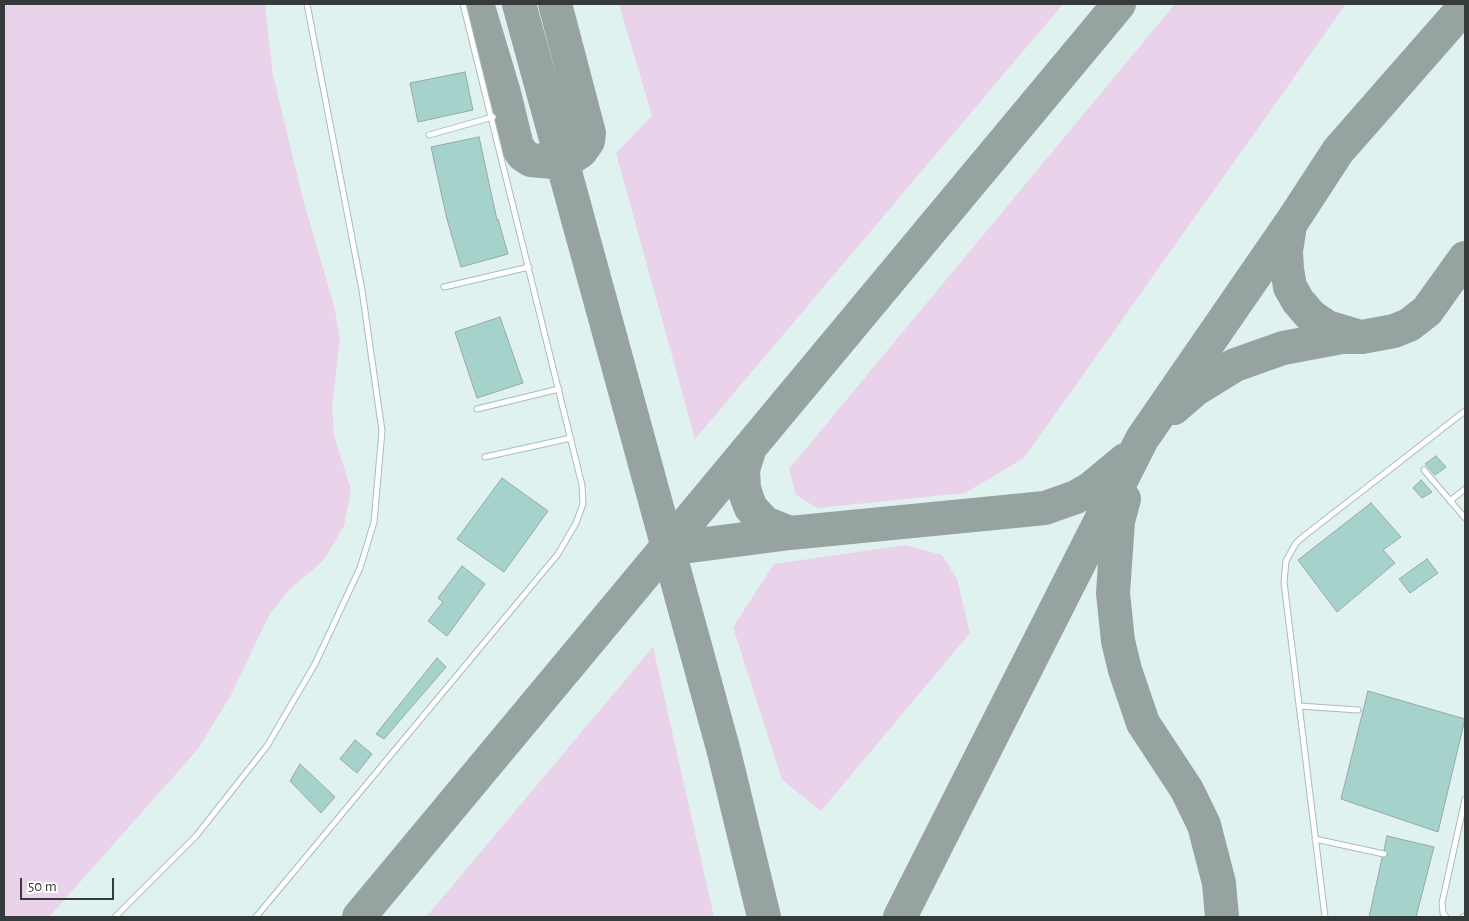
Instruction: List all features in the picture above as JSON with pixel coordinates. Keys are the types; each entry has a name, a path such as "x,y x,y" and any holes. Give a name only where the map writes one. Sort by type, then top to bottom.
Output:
{"lane":[{"path":"114,917 196,836 267,746 315,664 360,568 374,522 382,431 362,290 307,4"},
{"path":"256,917 558,554 576,523 583,504 582,485 571,438 493,118 463,4"},
{"path":"429,135 493,118"},
{"path":"444,287 529,267"},
{"path":"477,409 559,389"},
{"path":"1325,917 1284,582 1286,561 1290,552 1304,536 1465,411"},
{"path":"485,457 571,438"},
{"path":"1424,470 1465,518"},
{"path":"1450,501 1465,489"},
{"path":"1299,706 1358,710"},
{"path":"1446,917 1442,913 1442,903 1465,800"},
{"path":"1315,839 1384,854"}],"shaded area":[{"path":"4,4 265,4 273,75 304,203 334,305 340,340 332,407 334,435 351,490 344,526 323,561 290,589 269,615 231,695 198,749 49,917 4,917"},
{"path":"619,4 1063,4 695,439 616,153 652,116"},
{"path":"1175,4 1346,4 1024,458 965,493 817,508 796,495 789,469"},
{"path":"906,545 942,555 957,579 970,633 821,811 782,780 733,627 774,564"},
{"path":"653,647 714,917 426,917"}],"building":[{"path":"465,72 473,110 418,122 410,83"},
{"path":"479,137 497,220 508,254 461,267 447,219 431,147"},
{"path":"500,317 523,383 477,398 455,332"},
{"path":"1436,456 1446,467 1435,475 1425,464"},
{"path":"502,478 548,511 504,572 457,539"},
{"path":"1421,480 1432,492 1422,498 1413,488"},
{"path":"1371,503 1401,537 1383,550 1395,563 1337,612 1298,560"},
{"path":"1427,559 1438,573 1410,593 1399,579"},
{"path":"462,566 485,584 447,636 428,621 443,602 438,598"},
{"path":"437,658 446,667 384,739 376,734"},
{"path":"1368,691 1465,719 1438,832 1341,799"},
{"path":"355,740 372,754 357,773 340,759"},
{"path":"300,764 335,797 321,813 290,781"},
{"path":"1387,836 1434,847 1416,917 1369,917 1382,858 1388,855 1384,850"}],"taxiway":[{"path":"519,4 724,752 764,917"},
{"path":"479,10 504,93 517,146 523,155 531,160 553,162 572,157 581,151 588,141 589,133 555,4"},
{"path":"359,917 1119,4"},
{"path":"900,917 1142,439 1293,220 1338,151 1465,6"},
{"path":"1290,225 1286,251 1287,269 1290,287 1298,301 1311,316 1327,327 1354,335"},
{"path":"1174,408 1196,389 1235,365 1283,348 1342,337 1362,337 1394,331 1409,325 1427,311 1465,258"},
{"path":"750,447 743,470 744,488 751,508 765,523 790,533"},
{"path":"667,549 790,533 1045,508 1076,497 1090,489 1125,460"},
{"path":"1124,499 1118,521 1113,593 1118,641 1125,670 1143,723 1187,790 1204,825 1219,883 1222,917"}]}
